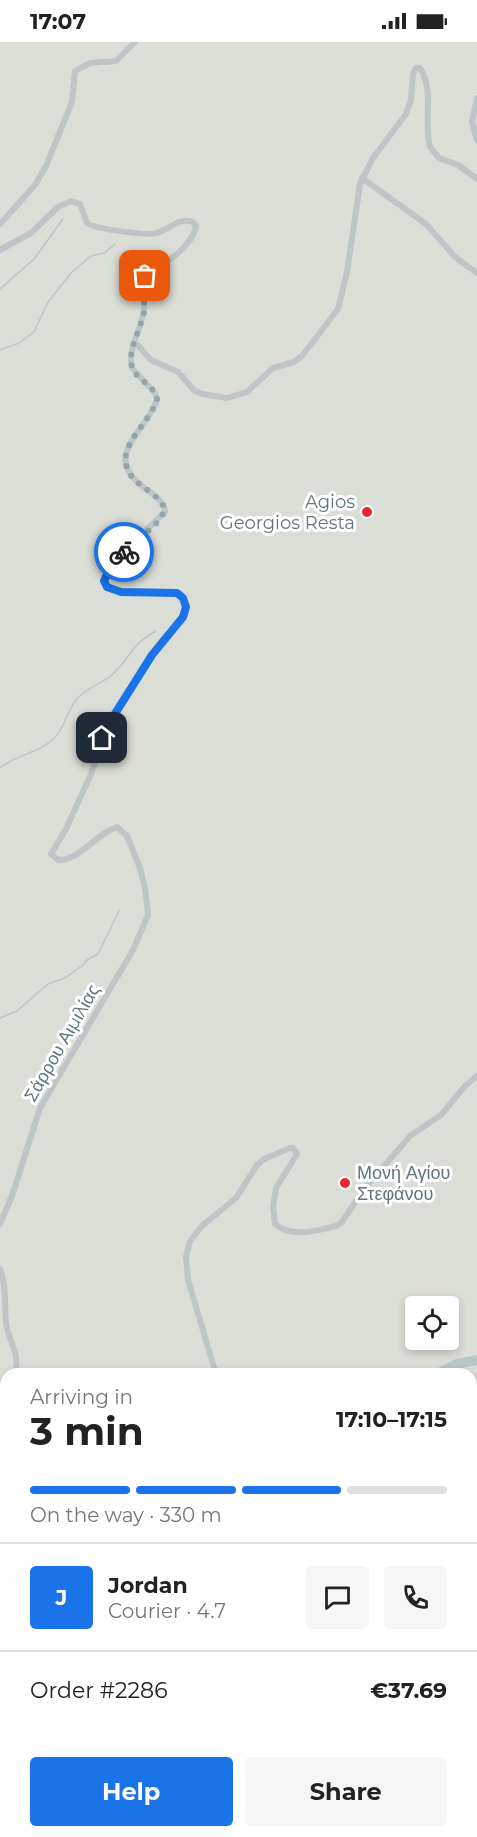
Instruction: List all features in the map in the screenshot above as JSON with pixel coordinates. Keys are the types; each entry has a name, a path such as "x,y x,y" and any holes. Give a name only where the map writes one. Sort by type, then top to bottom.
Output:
{"street":[{"path":"0,224 35,185 46,166 72,102 75,70 90,63 116,61 135,42"},
{"path":"0,250 31,233 58,207 71,201 80,204 86,222 94,228 146,235 161,232 181,221 193,222 195,230 183,247 165,263 150,270 144,278 141,285 144,313 135,342 151,360 178,372 194,390 202,394 227,398 249,391 273,368 298,360 330,321 339,305 347,272 362,178 375,154 406,114 411,100 413,72 418,67 423,72 428,95 430,147 440,158 458,165 477,179"},
{"path":"477,98 472,122 477,140"},
{"path":"362,178 426,224 455,256 477,273"},
{"name":"Σάρρου Αιμιλίας","path":"0,1224 13,1193 40,1108 133,950 148,915 143,878 129,840 122,830 117,827 111,829 67,859 58,860 51,854 66,829 91,774 106,728 152,655 182,619 185,610 183,598 177,593 117,592 108,589 104,581 117,558 155,525 165,511 162,503 132,477 126,462 128,447 157,399 155,393 132,368 132,352 135,342"},
{"path":"214,1368 188,1280 186,1257 194,1233 236,1198 260,1162 290,1148 293,1148 297,1154 276,1188 273,1207 275,1224 283,1230 294,1232 336,1226 410,1136 441,1115 465,1086 477,1076"},
{"path":"0,1269 6,1292 6,1323 17,1355 16,1368"}],"shaded area":[{"path":"0,42 477,42 477,1368 0,1368"}],"waterway":[{"path":"0,289 34,259 63,219"},
{"path":"0,350 19,343 34,332 48,302 72,272 91,256 104,253 115,244"},
{"path":"0,768 50,742 59,732 73,704 80,696 110,677 137,645 156,631"},
{"path":"0,1018 17,1011 48,984 65,978 98,954 119,911"},
{"path":"449,1368 477,1360"}],"way so far":[{"path":"124,552 164,516 165,511 162,503 132,477 125,460 128,447 157,399 155,393 136,374 131,364 132,352 144,313 145,304 141,285 145,276"}],"place":[{"name":"Agios Georgios Resta","path":"367,512"},
{"name":"Μονή Αγίου Στεφάνου","path":"345,1183"}],"route":[{"path":"102,738 152,655 182,619 185,610 185,601 177,593 110,590 105,585 104,579 117,558 124,552"}]}
